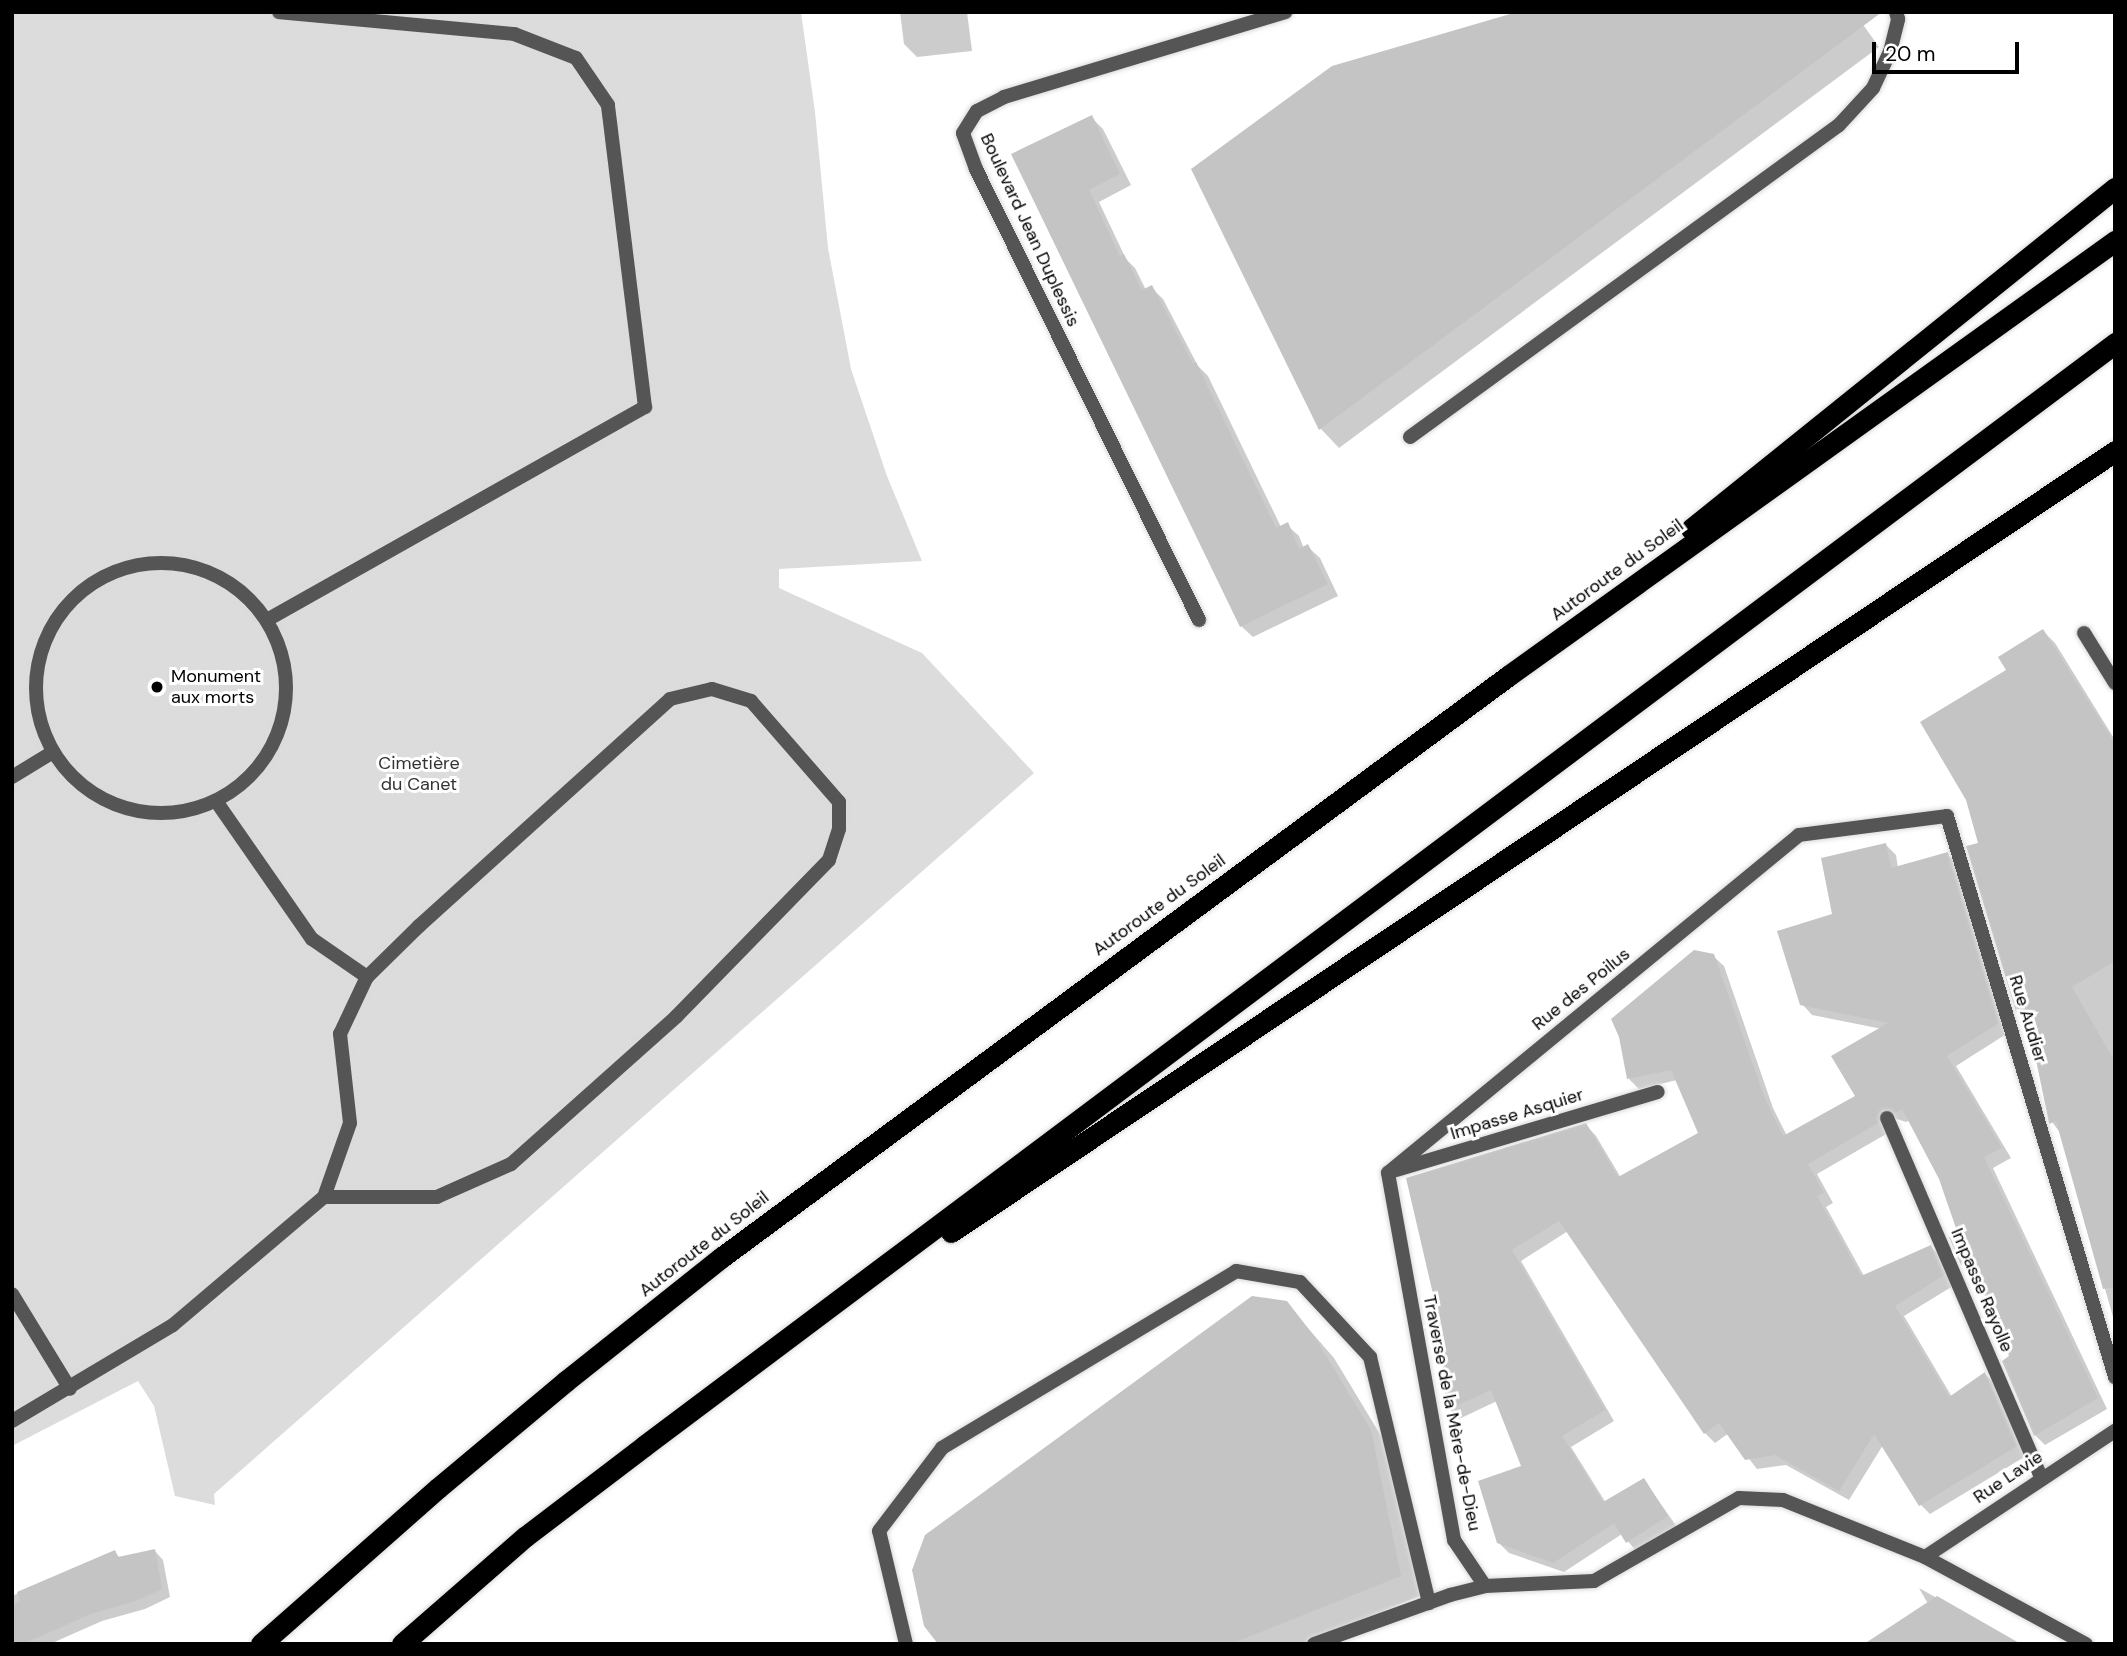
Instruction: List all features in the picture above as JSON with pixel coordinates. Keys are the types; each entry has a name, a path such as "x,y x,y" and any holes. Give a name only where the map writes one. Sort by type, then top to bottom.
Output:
{"highway":[{"path":"1508,676 2115,188"},
{"name":"Autoroute du Soleil","path":"261,1644 438,1488 566,1381 722,1257 1508,676 2115,241"},
{"path":"401,1644 526,1536 2115,343"},
{"path":"737,1376 1992,531 2115,451"},
{"path":"1992,531 2115,467"}],"street":[{"path":"267,620 645,407 608,105 576,58 514,34 279,12"},
{"name":"Boulevard Jean Duplessis","path":"1199,620 976,169 963,134 977,111 1004,97 1286,12"},
{"path":"1410,436 1839,125 1873,88 1890,52 1898,19 1896,12"},
{"path":"173,563 211,573 243,594 267,620 286,671 285,704 275,740 258,767 240,786 216,801 189,810 160,813 129,809 96,796 72,777 53,752 39,720 36,674 44,640 62,610 93,582 132,565 173,563"},
{"path":"2084,633 2115,683"},
{"path":"12,1421 70,1389 173,1325 324,1197 350,1123 340,1034 367,977 419,926 670,699 712,689 751,701 839,802 839,829 829,860 676,1017 511,1164 437,1196 324,1197"},
{"path":"12,777 53,752"},
{"path":"216,801 312,939 367,977"},
{"name":"Rue Audier","path":"1799,835 1947,816 2115,1377"},
{"name":"Rue des Poilus","path":"1388,1173 1799,835"},
{"name":"Impasse Asquier","path":"1388,1173 1658,1092"},
{"name":"Impasse Rayolle","path":"1887,1118 2041,1477"},
{"name":"Traverse de la Mère-de-Dieu","path":"1388,1173 1454,1540 1485,1586"},
{"path":"906,1644 879,1531 942,1448 1236,1271 1300,1282 1370,1357 1429,1603"},
{"path":"12,1294 70,1389"},
{"name":"Rue Lavie","path":"1925,1557 2041,1477 2115,1431"},
{"path":"1314,1644 1485,1586 1594,1581 1739,1497 1783,1500 1925,1557 2086,1644"}],"green space":[{"name":"Cimetière du Canet","path":"12,12 801,12 815,112 828,248 851,369 887,476 922,561 779,569 779,588 922,653 1034,773 214,1494 215,1505 175,1496 154,1406 138,1381 12,1446"}],"building":[{"path":"1517,12 1882,12 1319,430 1191,169 1332,66"},
{"path":"1092,115 1120,174 1089,190 1120,256 1124,254 1142,290 1152,285 1193,364 1196,362 1276,528 1288,522 1299,549 1308,544 1328,584 1240,627 1011,154"},
{"path":"2043,629 2115,744 2115,961 2072,987 2115,1062 2115,1287 2103,1289 2056,1121 2049,1124 2025,1007 2016,1012 1966,846 1978,843 1966,800 1920,722 2006,670 1998,657"},
{"path":"1886,843 1891,868 1948,852 1999,1023 1947,1056 2002,1148 1984,1157 2098,1398 2034,1436 2002,1361 2009,1356 1970,1259 1961,1265 1949,1237 1958,1234 1939,1179 1902,1109 1895,1113 1884,1109 1878,1116 1878,1123 1808,1164 1824,1193 1817,1196 1861,1276 1931,1245 1944,1275 1895,1306 1949,1397 1985,1372 2017,1446 1919,1506 1874,1434 1839,1491 1775,1455 1745,1460 1719,1423 1704,1434 1559,1221 1512,1250 1605,1410 1562,1436 1603,1502 1644,1478 1668,1516 1626,1543 1614,1523 1553,1563 1497,1543 1478,1481 1521,1466 1491,1390 1447,1410 1433,1294 1406,1178 1586,1123 1618,1177 1698,1133 1671,1070 1627,1079 1619,1037 1611,1019 1694,950 1714,954 1764,1096 1783,1136 1855,1096 1831,1056 1888,1023 1800,1005 1777,931 1832,914 1821,858"},
{"path":"1252,1296 1287,1301 1314,1336 1371,1430 1401,1576 1238,1641 1224,1644 938,1644 924,1626 912,1570 925,1535"},
{"path":"155,1549 162,1589 136,1601 93,1613 23,1644 12,1644 12,1606 20,1601 17,1592 115,1550 118,1557"},
{"path":"1937,1596 2021,1644 1864,1644"}],"place":[{"name":"Monument aux morts","path":"157,687"}]}
